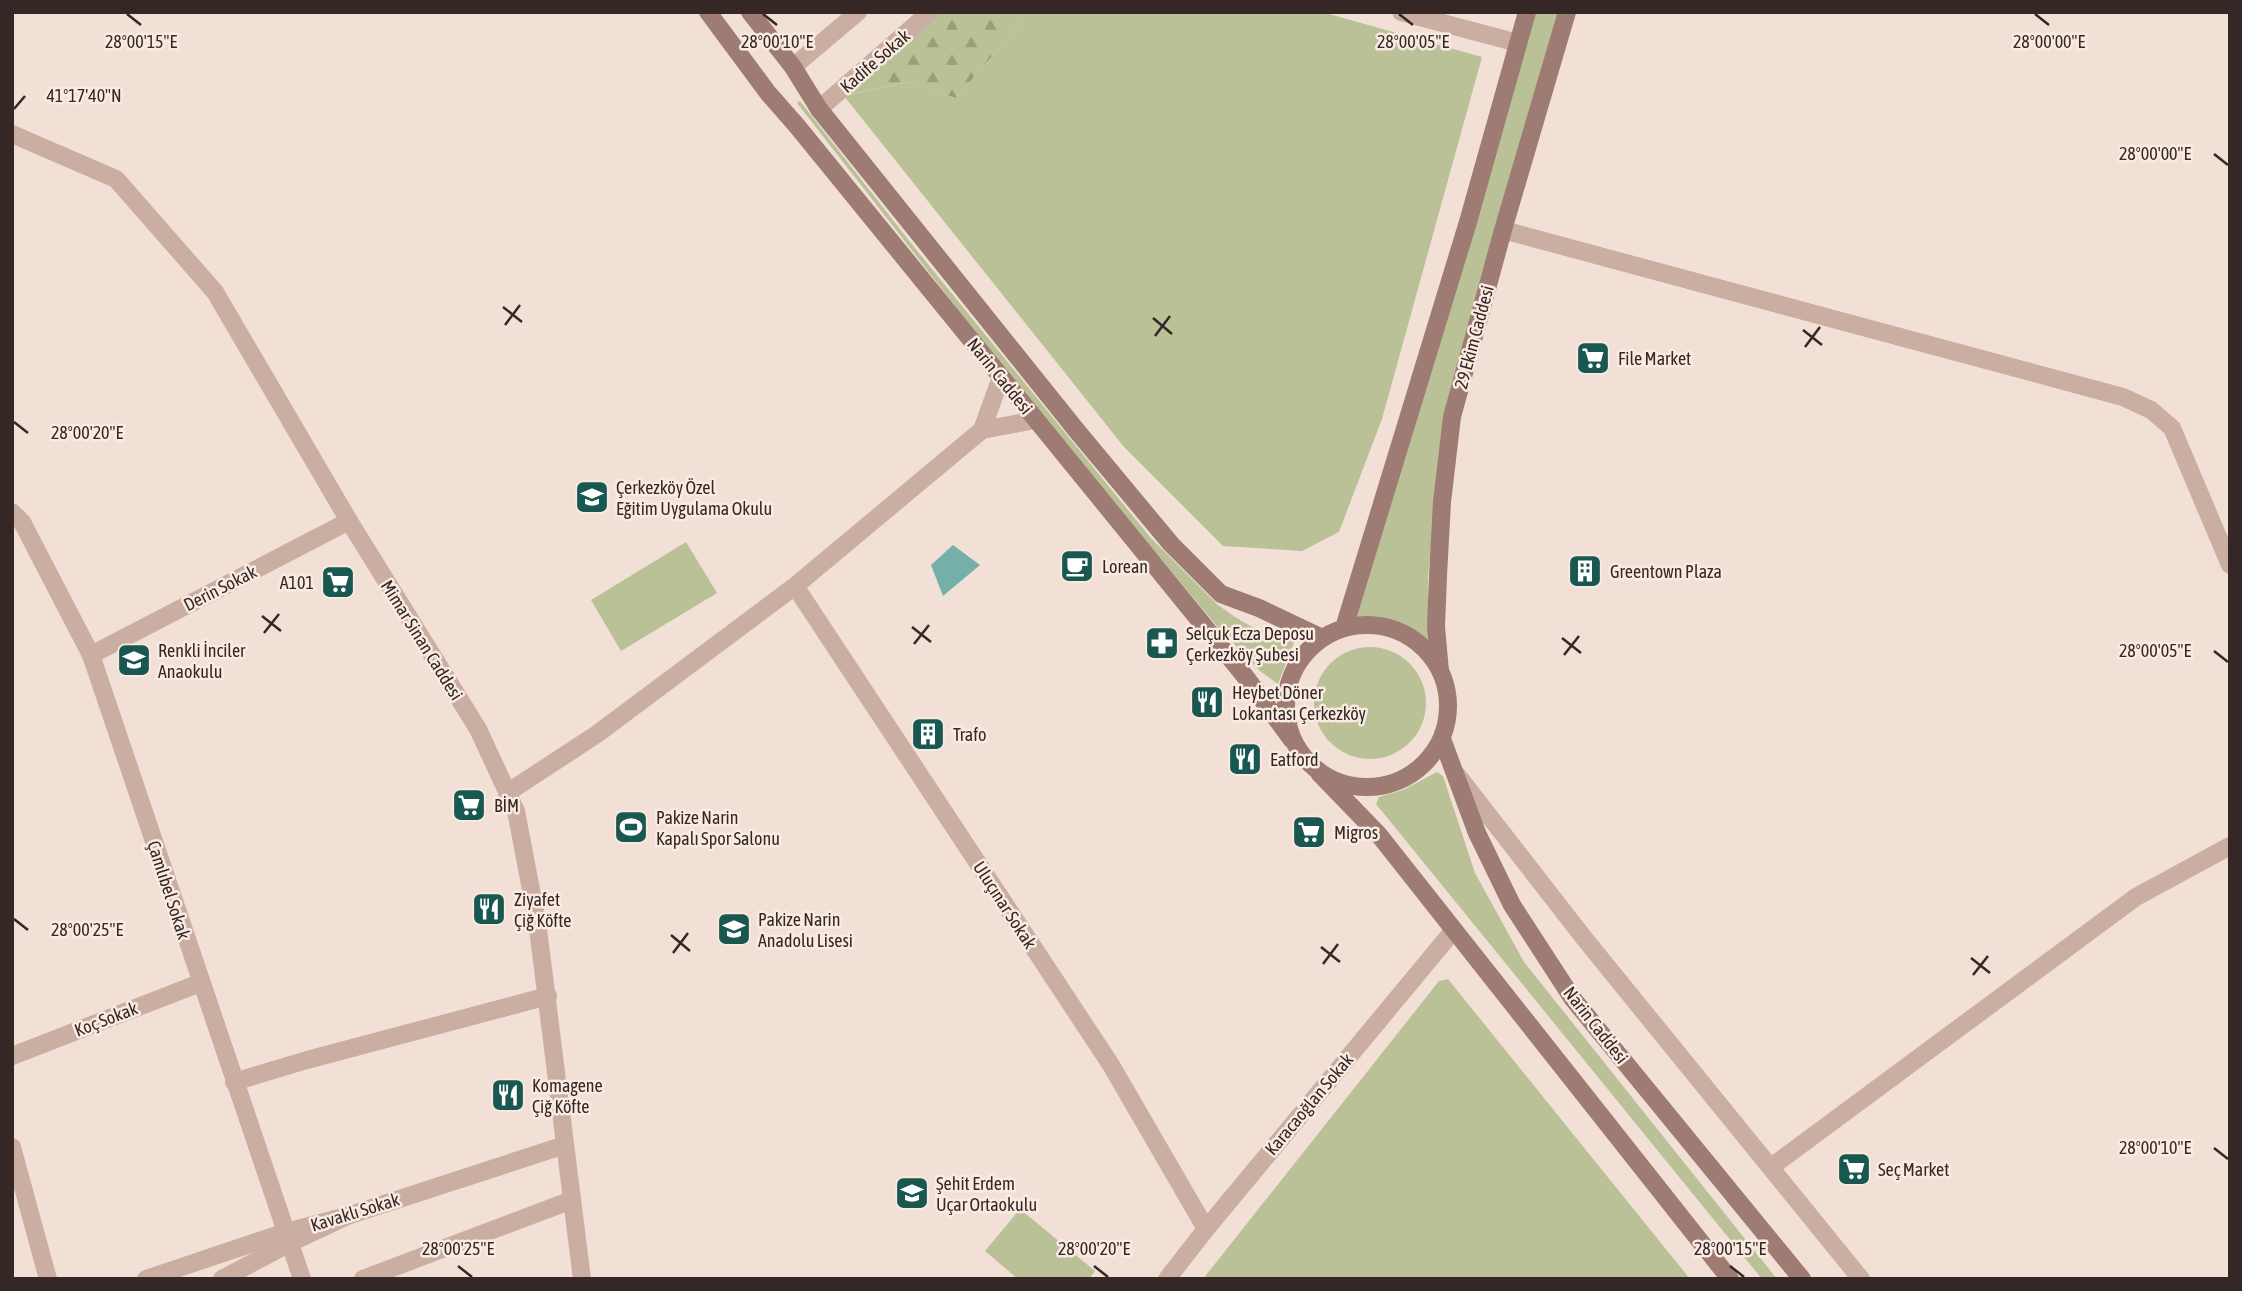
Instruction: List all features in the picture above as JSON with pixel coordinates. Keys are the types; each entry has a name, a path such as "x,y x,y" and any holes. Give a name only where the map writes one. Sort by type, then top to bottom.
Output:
{"main road":[{"name":"Narin Caddesi","path":"708,12 768,93 1248,680 1292,740"},
{"name":"Narin Caddesi","path":"750,12 793,67 818,109 1068,421 1171,544 1221,594 1259,608 1322,638"},
{"path":"1344,628 1468,222 1527,12"},
{"name":"29 Ekim Caddesi","path":"1440,671 1436,627 1441,502 1452,417 1567,12"},
{"path":"1319,773 1341,784 1365,788 1389,785 1411,775 1429,759 1442,739 1448,716 1447,693 1440,671 1428,652 1410,637 1389,628 1367,625 1344,628 1322,638 1305,653 1293,673 1286,695 1286,718 1292,740 1304,758 1379,835 1453,932 1730,1279"},
{"name":"Narin Caddesi","path":"1442,739 1477,833 1512,905 1573,999 1802,1279"}],"street":[{"path":"793,67 858,12"},
{"name":"Kadife Sokak","path":"818,109 930,12"},
{"path":"1401,12 1518,43"},
{"name":"Mimar Sinan Caddesi","path":"12,134 116,179 215,292 349,521 478,729 516,811 537,922 582,1279"},
{"path":"1503,230 2123,397 2151,410 2172,428 2230,565"},
{"path":"982,430 1001,377"},
{"path":"507,793 597,734 795,586 982,430 1036,420"},
{"name":"Çamlıbel Sokak","path":"15,520 91,654 302,1279"},
{"name":"Derin Sokak","path":"91,654 349,521"},
{"name":"Uluçınar Sokak","path":"795,586 1111,1065 1206,1229"},
{"path":"1454,771 1584,937 1861,1279"},
{"path":"1771,1167 2136,897 2230,846"},
{"name":"Karacaoğlan Sokak","path":"1167,1279 1453,932"},
{"name":"Koç Sokak","path":"12,1056 200,983"},
{"path":"234,1082 548,996"},
{"name":"Kavaklı Sokak","path":"146,1279 290,1242 348,1216 565,1145"},
{"path":"12,1147 48,1279"},
{"path":"363,1279 572,1200"},
{"path":"222,1279 290,1242"},
{"path":"248,1279 290,1242"}],"green space":[{"path":"939,12 1030,12 956,98 907,82 847,95"},
{"path":"1030,12 1322,12 1482,57 1382,419 1339,532 1302,551 1223,546 1124,447 844,96 907,82 956,98"},
{"path":"1532,12 1560,12 1444,417 1428,577 1428,642 1393,622 1354,619"},
{"path":"800,101 914,247 1150,537 1218,605 1252,627 1295,640 1278,684 1260,671 1216,625 1152,548 960,312 797,103"},
{"path":"686,542 717,593 621,651 591,600"},
{"path":"1370,647 1391,651 1410,663 1422,682 1426,703 1422,724 1410,743 1391,755 1370,759 1349,755 1330,743 1318,724 1314,703 1318,682 1330,663 1349,651"},
{"path":"1437,772 1443,776 1475,873 1524,962 1777,1279 1762,1279 1376,804 1379,797 1403,790"},
{"path":"1448,979 1690,1279 1203,1279 1439,981"},
{"path":"1020,1209 1095,1271 1089,1279 1018,1279 985,1251"}],"water":[{"path":"953,545 980,565 943,596 931,565"}],"place":[{"name":"File Market","path":"1593,358"},
{"name":"Çerkezköy Özel Eğitim Uygulama Okulu","path":"592,497"},
{"name":"Lorean","path":"1077,566"},
{"name":"Greentown Plaza","path":"1585,571"},
{"name":"A101","path":"338,582"},
{"name":"Selçuk Ecza Deposu Çerkezköy Şubesi","path":"1162,643"},
{"name":"Renkli İnciler Anaokulu","path":"134,660"},
{"name":"Heybet Döner Lokantası Çerkezköy","path":"1207,702"},
{"name":"Trafo","path":"928,734"},
{"name":"Eatford","path":"1245,759"},
{"name":"BİM","path":"469,805"},
{"name":"Pakize Narin Kapalı Spor Salonu","path":"631,827"},
{"name":"Migros","path":"1309,832"},
{"name":"Ziyafet Çiğ Köfte","path":"489,909"},
{"name":"Pakize Narin Anadolu Lisesi","path":"734,929"},
{"name":"Komagene Çiğ Köfte","path":"508,1095"},
{"name":"Seç Market","path":"1854,1169"},
{"name":"Şehit Erdem Uçar Ortaokulu","path":"912,1193"}]}
